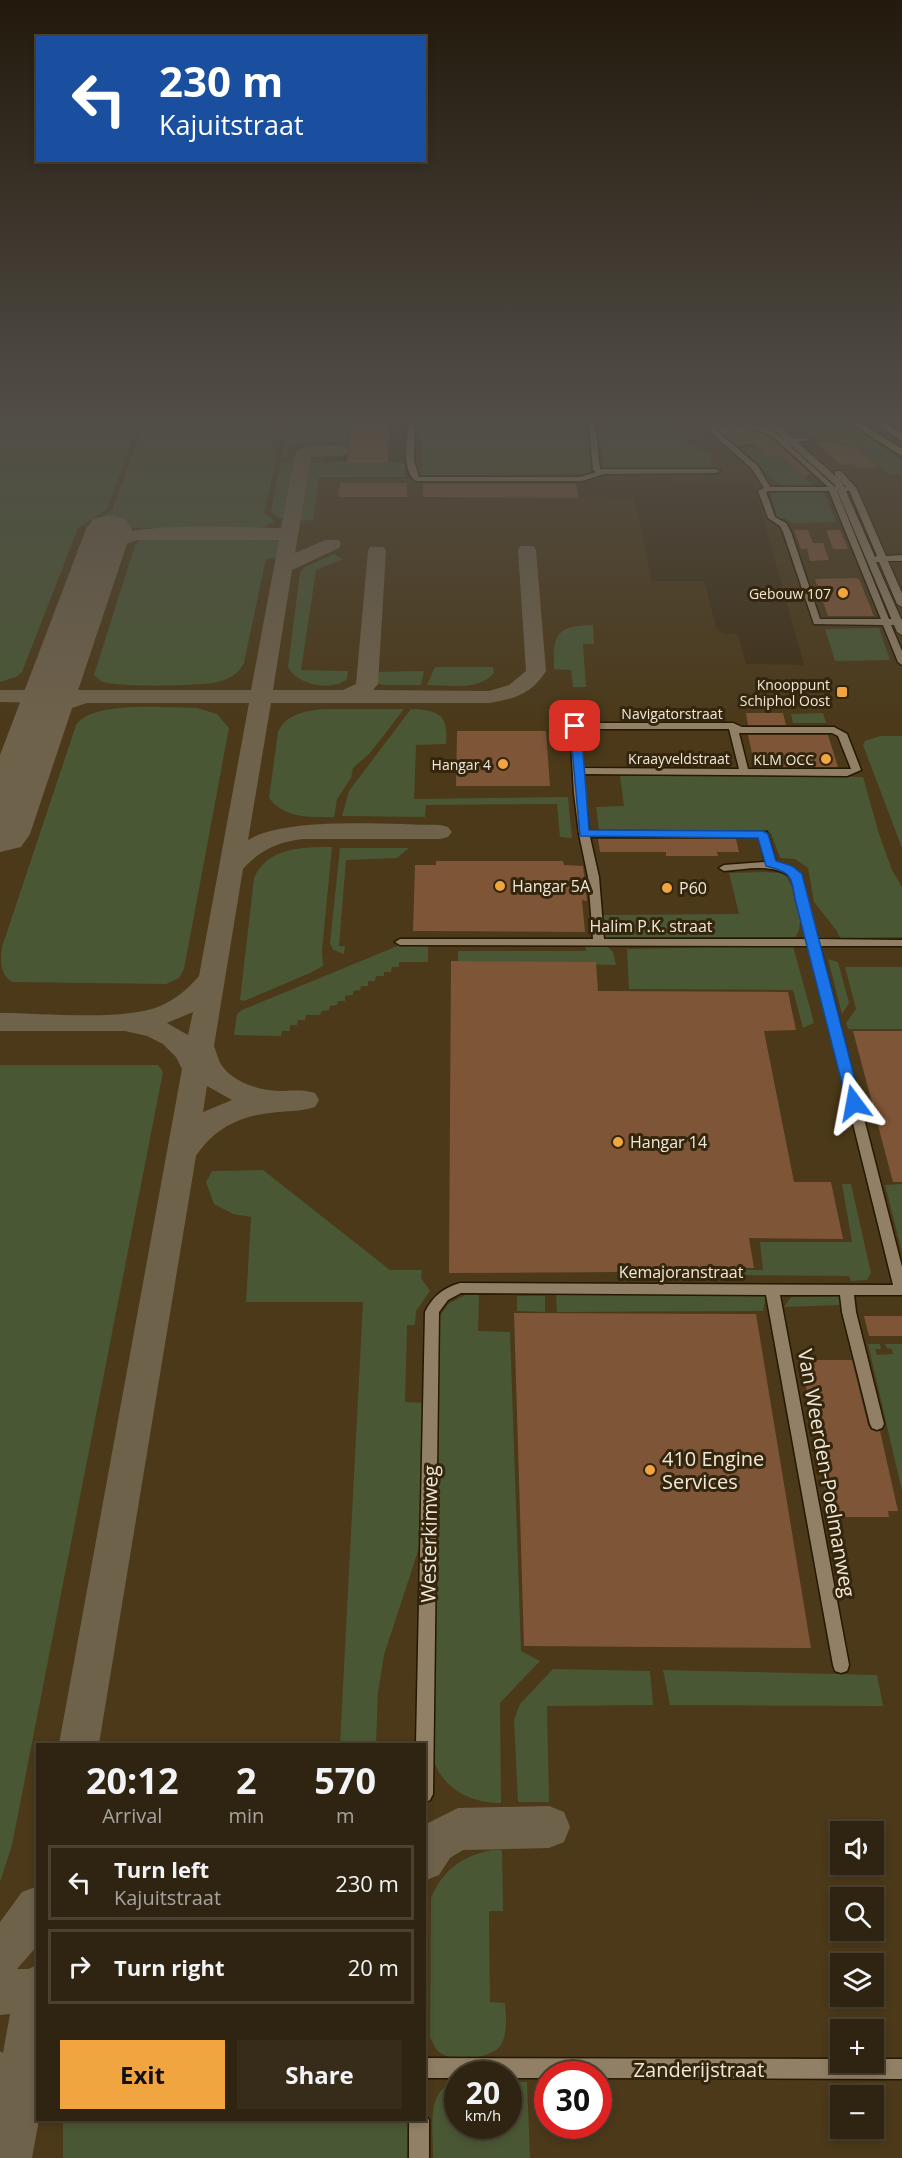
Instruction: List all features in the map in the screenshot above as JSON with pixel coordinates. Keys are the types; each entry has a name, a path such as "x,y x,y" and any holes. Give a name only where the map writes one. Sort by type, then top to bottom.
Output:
{"street":[{"path":"781,524 787,532 817,622 900,622"},
{"path":"846,524 902,662"},
{"path":"857,524 900,622 902,632"},
{"path":"869,524 902,604"},
{"path":"872,561 902,560"},
{"name":"Navigatorstraat","path":"578,771 575,726 733,726 740,730 840,732 856,770 847,773 744,771"},
{"path":"733,726 744,771"},
{"path":"578,771 584,834 592,868 599,942"},
{"name":"Kraayveldstraat","path":"578,771 744,771"},
{"path":"584,834 763,834 771,864"},
{"path":"724,868 771,864 788,868 797,876 901,1290"},
{"name":"Halim P.K. straat","path":"400,942 902,943"},
{"name":"Kemajoranstraat","path":"460,1288 901,1290"},
{"name":"Westerkimweg","path":"425,1743 432,1312 436,1303 445,1294 460,1288"},
{"name":"Van Weerden-Poelmanweg","path":"772,1289 841,1665"},
{"path":"846,1290 849,1312 877,1424"},
{"name":"Zanderijstraat","path":"426,2068 902,2069"},
{"path":"419,2121 419,2158"}],"shaded area":[{"path":"0,524 640,524 652,581 704,581 717,630 724,634 738,634 746,664 804,665 765,524 902,524 902,2158 0,2158"}],"green space":[{"path":"0,524 85,524 78,528 22,672 16,677 0,682"},
{"path":"91,524 270,524 255,531 86,527"},
{"path":"149,538 267,538 279,541 276,558 266,559 244,663 237,673 218,682 177,685 123,685 101,681 94,675 135,545 140,540"},
{"path":"334,554 343,559 316,570 301,670 348,671 347,679 341,683 324,686 299,678 288,667 300,572 305,567"},
{"path":"593,625 594,644 583,644 586,687 573,687 571,670 554,669 556,640 564,630"},
{"path":"879,628 890,660 835,661 825,629"},
{"path":"435,667 493,667 494,673 488,679 472,685 427,685"},
{"path":"424,671 421,685 375,683 374,672"},
{"path":"197,708 217,714 229,728 184,969 179,978 166,984 12,982 5,975 2,967 2,947 76,725 85,717 114,709"},
{"path":"322,709 404,709 370,753 353,768 351,778 337,799 334,817 307,817 283,810 269,798 278,732 290,718"},
{"path":"411,709 429,711 440,716 444,720 447,734 446,744 416,745 414,799 568,797 572,838 560,837 557,804 426,805 425,817 342,816 349,791"},
{"path":"823,713 826,723 793,723 791,714"},
{"path":"880,736 902,736 902,848 863,745 865,741"},
{"path":"620,776 863,777 879,834 892,870 902,887 902,937 840,938 814,902 808,868 795,859 780,858 771,833 599,830 596,807 624,806"},
{"path":"309,847 332,847 322,950 323,966 244,1001 240,1000 254,878 260,868 268,860 287,851"},
{"path":"340,848 409,848 397,858 346,860 339,946 345,946 344,954 333,950 330,943"},
{"path":"729,873 783,873 792,886 800,914 800,923 795,937 604,937 602,915 739,914"},
{"path":"400,945 428,946 428,962 399,962 399,967 392,967 391,972 384,972 384,976 376,976 375,981 368,981 368,986 361,986 360,990 353,991 353,995 345,996 345,1001 338,1001 337,1005 330,1006 329,1010 322,1011 320,1015 306,1015 305,1020 298,1020 297,1025 290,1025 290,1031 282,1031 281,1036 234,1035 237,1014 242,1010"},
{"path":"585,946 607,946 613,952 616,965 458,961 458,951 586,951"},
{"path":"793,946 814,1023 803,1028 793,990 629,989 627,949"},
{"path":"828,959 838,962 849,1003 842,1014"},
{"path":"845,967 902,967 902,1029 848,1029 846,1023 856,1009"},
{"path":"0,1065 158,1065 163,1072 12,1845 0,1882"},
{"path":"263,1170 390,1270 422,1270 421,1278 430,1291 416,1311 415,1325 407,1325 405,1402 423,1403 422,1529 418,1551 384,1655 378,1693 376,1743 340,1743 363,1302 246,1302 251,1217 233,1214 214,1204 206,1182 212,1171"},
{"path":"842,1184 851,1184 871,1273 867,1280 851,1281 849,1276 744,1275 743,1270 763,1270 760,1242 852,1242"},
{"path":"902,1184 902,1252 885,1185"},
{"path":"465,1295 479,1295 478,1331 510,1332 521,1651 540,1661 500,1703 501,1803 479,1801 460,1793 445,1780 434,1762 439,1317 448,1304"},
{"path":"556,1295 766,1296 763,1311 557,1312"},
{"path":"517,1296 545,1296 545,1312 517,1311"},
{"path":"839,1296 844,1302 839,1305 784,1307 791,1297"},
{"path":"868,1344 880,1344 881,1349 875,1349 877,1355 893,1354 892,1349 887,1348 885,1344 902,1344 902,1491"},
{"path":"553,1669 650,1671 653,1705 547,1706 549,1802 518,1802 514,1720 520,1704"},
{"path":"663,1670 877,1675 883,1706 670,1705"},
{"path":"492,1850 502,1850 503,1911 489,1911 490,2002 505,2003 505,2035 501,2045 491,2053 474,2058 450,2057 439,2052 430,2037 431,1898 441,1880 455,1866 472,1856"},
{"path":"522,2082 527,2082 530,2158 433,2158 433,2113 439,2093 444,2089 444,2139 522,2139"},
{"path":"63,2121 408,2121 407,2158 63,2158"}],"building":[{"path":"794,530 808,530 813,543 823,543 829,560 810,561 807,549 801,549"},
{"path":"826,530 840,530 848,549 833,549"},
{"name":"Gebouw 107","path":"815,579 859,579 874,616 828,616"},
{"path":"746,713 783,713 786,725 748,725"},
{"name":"Hangar 4","path":"457,731 546,731 550,786 456,786"},
{"path":"748,735 828,735 838,767 755,767"},
{"path":"598,839 736,839 739,852 717,852 718,856 666,856 666,852 600,852"},
{"name":"Hangar 5A","path":"436,861 563,861 564,865 583,866 587,901 582,900 585,932 413,931 415,865 436,865"},
{"name":"Hangar 14","path":"451,961 596,962 598,991 788,992 796,1030 764,1031 794,1182 831,1182 843,1239 749,1238 754,1268 625,1267 625,1272 449,1273"},
{"path":"853,1031 902,1031 902,1182 893,1182"},
{"name":"410 Engine Services","path":"514,1313 756,1314 811,1648 524,1646"},
{"path":"864,1316 902,1316 902,1336 869,1336"},
{"path":"801,1360 852,1360 868,1425 871,1430 880,1431 898,1511 888,1511 889,1517 830,1517"}],"taxiway":[{"path":"283,568 291,524"},
{"path":"103,546 120,537 139,534 282,534 288,538"},
{"path":"283,568 291,562 332,544"},
{"path":"342,697 489,697 522,687 536,671 527,550"},
{"path":"342,697 359,693 367,684 377,551"},
{"path":"261,697 283,568"},
{"path":"0,696 261,697"},
{"path":"231,868 261,697"},
{"path":"261,697 342,697"},
{"path":"42,718 61,705 80,698"},
{"path":"231,868 246,851 280,835 303,832 440,832"},
{"path":"212,978 231,868"},
{"path":"0,1022 118,1023 153,1018 169,1013 185,1004 212,978"},
{"path":"196,1069 212,978"},
{"path":"133,1024 156,1029 173,1037 186,1051 196,1069"},
{"path":"201,1047 209,1070 223,1084 242,1093 266,1099"},
{"path":"79,1743 196,1069"},
{"path":"184,1151 206,1124 221,1115 253,1105 305,1100"},
{"path":"426,1857 435,1843 458,1829 549,1827"},
{"path":"0,1954 11,1944 36,1911"},
{"path":"0,1992 36,1991"},
{"path":"8,2158 36,1998"},
{"path":"0,2075 6,2088 9,2117"}],"runway":[{"path":"0,834 109,529"}],"place":[{"name":"Gebouw 107","path":"843,593"},
{"name":"Knooppunt Schiphol Oost","path":"842,692"},
{"name":"KLM OCC","path":"826,759"},
{"name":"Hangar 4","path":"503,764"},
{"name":"Hangar 5A","path":"500,886"},
{"name":"P60","path":"667,888"},
{"name":"Hangar 14","path":"618,1142"},
{"name":"410 Engine Services","path":"650,1470"}],"route":[{"path":"575,726 584,834 763,834 771,864 788,868 797,876 854,1103"}]}
